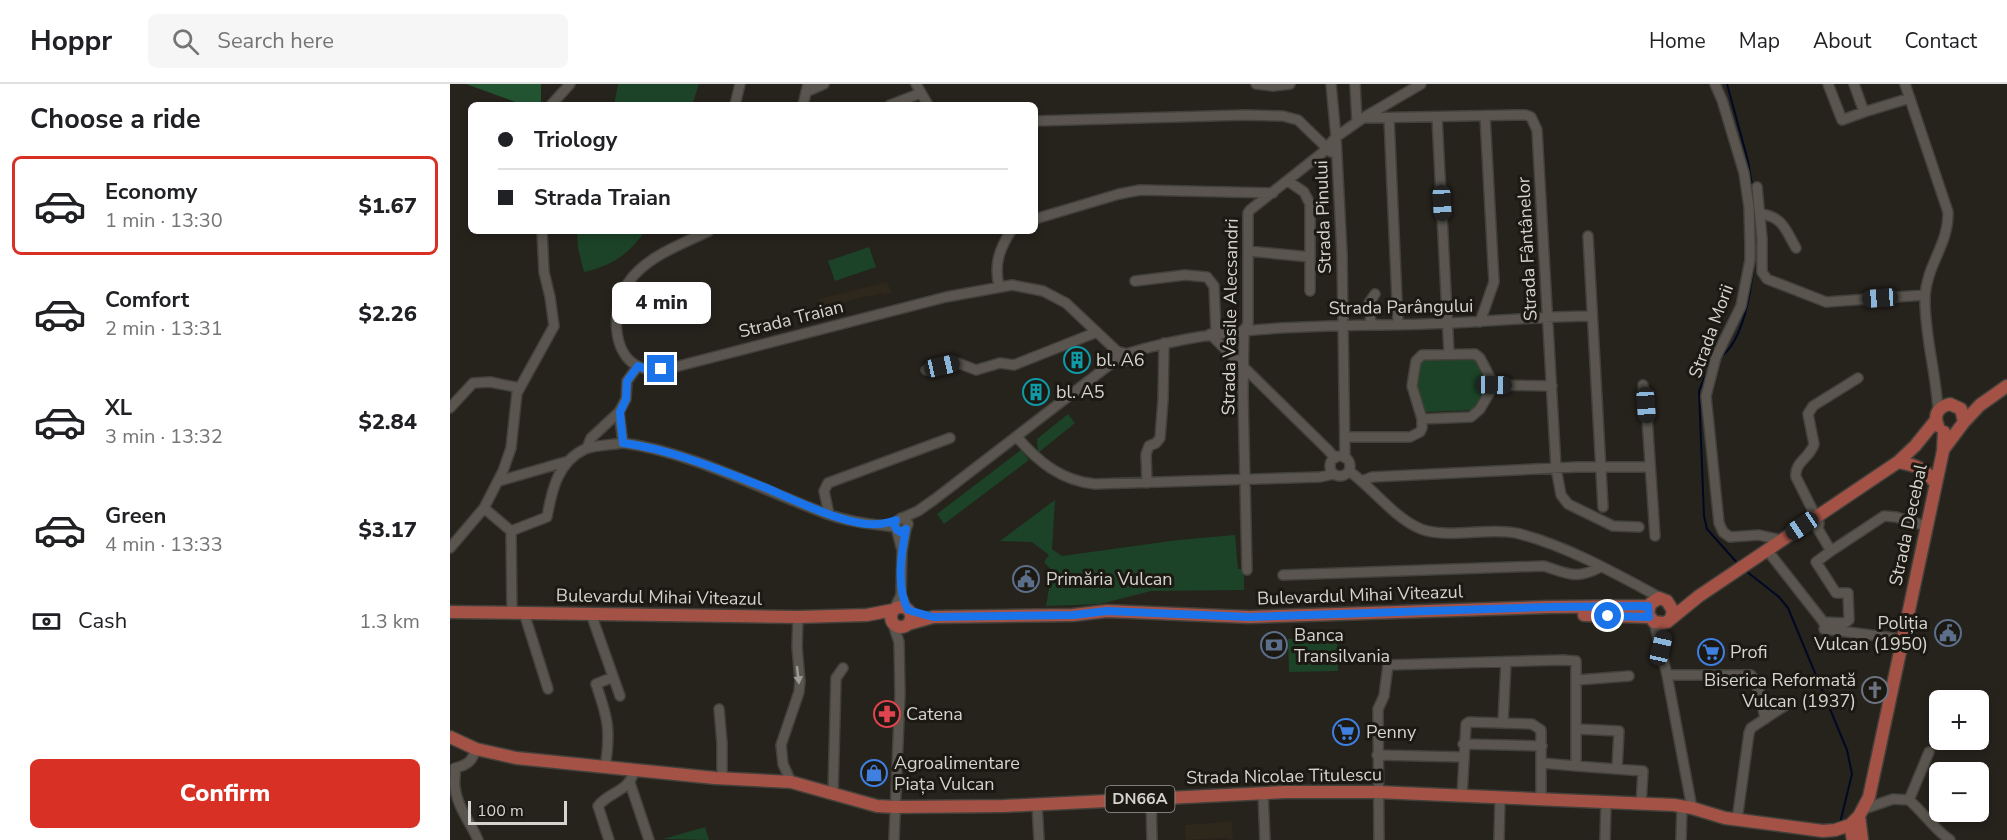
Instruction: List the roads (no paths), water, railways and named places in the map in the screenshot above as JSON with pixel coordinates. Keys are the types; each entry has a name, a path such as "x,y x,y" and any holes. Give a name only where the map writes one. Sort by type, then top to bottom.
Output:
{"main road":[{"path":"1945,418 1980,405 2007,386"},
{"name":"Strada Decebal","path":"1942,451 1980,405"},
{"name":"Bulevardul Mihai Viteazul","path":"450,612 798,617 898,614 933,617 1073,615 1107,619 1250,624 1659,611 1699,596 1898,462 1945,418"},
{"path":"1945,418 1961,426"},
{"path":"1945,418 1949,433 1961,426"},
{"name":"Strada Decebal","path":"1862,812 1871,789 1942,451 1945,418"},
{"path":"1898,462 1922,468 1928,472 1935,483"},
{"name":"Bulevardul Mihai Viteazul","path":"1659,611 1680,600 1699,596"},
{"path":"898,614 899,627 908,624"},
{"name":"Bulevardul Mihai Viteazul","path":"908,624 933,617"},
{"name":"Strada Nicolae Titulescu","path":"450,737 476,749 516,758 605,768 632,777 791,782 877,806 965,808 1263,793 1377,792 1687,807 1810,835 1841,828"},
{"path":"1853,840 1841,828 1862,812"},
{"path":"1862,812 1862,840"}],"street":[{"path":"554,102 570,84"},
{"path":"736,102 740,84"},
{"path":"807,88 824,84"},
{"path":"1256,84 1273,87 1290,84"},
{"name":"Strada Pinului","path":"1331,84 1337,158 1345,458"},
{"path":"1355,84 1360,120"},
{"name":"Strada Vasile Alecsandri","path":"1247,570 1243,394 1244,330 1248,324 1248,213 1327,148 1336,137 1421,84"},
{"path":"1828,84 1842,120 1910,98"},
{"path":"1854,84 1864,112"},
{"path":"1905,84 1948,212 1948,227 1928,279 1925,295 1926,328 1945,418"},
{"path":"895,102 918,87 926,102"},
{"name":"Strada Morii","path":"1718,87 1744,173 1755,261 1741,306 1716,361 1707,388 1706,403 1719,523 1730,537 1759,535 1781,540"},
{"name":"Strada Fântânelor","path":"1360,120 1526,115 1531,117 1537,130 1556,468 1561,495 1564,501 1606,523 1619,527 1639,527"},
{"path":"1038,121 1283,116 1298,120 1337,158"},
{"path":"1480,322 1494,282 1485,116"},
{"path":"1437,117 1449,353"},
{"path":"1389,118 1398,324"},
{"path":"1288,181 1304,192 1310,204 1310,291"},
{"path":"1758,187 1760,214 1755,261 1767,279 1826,302 1925,295"},
{"path":"1038,218 1140,190 1273,193"},
{"path":"1760,214 1775,217 1780,221 1797,248"},
{"path":"450,548 484,508 499,481 511,448 517,393 554,326 544,272 542,234"},
{"path":"587,448 591,438 620,412 626,399 627,381 638,366 623,352 619,342 616,318 621,295 628,282 647,264 700,234"},
{"path":"999,286 996,274 997,261 1002,245 1009,234"},
{"path":"1588,236 1603,507"},
{"path":"1248,251 1310,257"},
{"path":"1135,282 1185,275 1207,277 1214,286 1213,333 1262,387 1292,413 1335,458"},
{"name":"Strada Traian","path":"638,366 649,370 671,368 896,309 1012,285 1043,291 1066,303 1121,356"},
{"path":"1371,324 1370,303 1375,294"},
{"name":"Strada Parângului","path":"1213,333 1343,324 1448,324 1592,316"},
{"path":"926,370 958,363 976,370 1000,363 1014,365 1097,332"},
{"path":"499,481 565,462 587,448 623,443 669,453 829,514 878,525 901,525 1121,356 1164,343 1213,333"},
{"path":"1147,483 1146,454 1149,446 1160,438 1164,400 1164,343"},
{"path":"1345,437 1410,437 1420,432 1422,419 1412,386 1416,361 1422,355 1470,353 1480,358 1494,385"},
{"path":"1831,551 1818,529 1819,523 1796,477 1795,470 1798,464 1807,457 1814,444 1808,414 1813,406 1858,378"},
{"path":"450,408 473,383 490,382 519,388"},
{"path":"1494,385 1552,386"},
{"path":"1422,419 1471,417 1480,410 1494,385"},
{"path":"1643,385 1654,536"},
{"path":"1243,394 1262,387"},
{"path":"620,412 623,443"},
{"path":"1017,437 1035,458 1050,469 1079,483 1245,480 1320,477 1334,474 1342,476 1349,471 1350,462 1340,456 1335,458 1330,466 1334,474"},
{"path":"829,514 824,491 828,483 950,438"},
{"path":"512,531 547,517 550,501 565,462"},
{"path":"1362,481 1372,477 1556,468 1650,467"},
{"path":"1349,471 1402,517 1420,529 1440,532 1505,531 1516,533 1562,549 1645,589 1659,611 1661,648 1687,807 1681,840"},
{"path":"484,508 512,531 518,613 548,688"},
{"path":"1825,627 1849,620 1848,593 1836,593 1816,562 1884,516 1896,517 1926,526"},
{"path":"894,840 900,694 898,614 901,595 901,525"},
{"path":"1767,550 1825,627 1902,639"},
{"name":"Bulevardul Mihai Viteazul","path":"1282,575 1544,566 1568,575 1587,574 1601,567"},
{"path":"591,614 620,696"},
{"path":"791,782 783,764 781,746 799,692 796,647 798,617"},
{"path":"899,642 908,624"},
{"path":"1379,840 1378,709 1384,696 1388,665 1576,661 1576,766"},
{"path":"1503,723 1506,662"},
{"path":"832,793 836,678 843,668"},
{"path":"1667,675 1751,675 1761,695 1765,719"},
{"path":"1577,680 1629,676"},
{"path":"605,768 609,733 608,720 596,684 613,677"},
{"path":"1737,820 1749,733 1751,729 1789,703"},
{"path":"719,709 722,779"},
{"path":"1462,796 1464,728 1469,722 1503,723 1537,726 1541,730 1541,800"},
{"path":"1576,729 1619,731 1617,769"},
{"path":"1463,744 1542,746"},
{"path":"476,749 473,760 453,769 457,778 455,787 463,812 478,840"},
{"path":"1909,800 1929,752"},
{"path":"1377,755 1463,757"},
{"path":"1542,763 1643,771 1641,804"},
{"path":"609,840 598,806 632,777 649,840"},
{"path":"1263,793 1265,840"},
{"path":"1151,798 1152,840"},
{"path":"1499,840 1500,798"},
{"path":"1862,812 1893,799 1909,800 1924,813 1934,829 1950,840"},
{"path":"1605,840 1606,803"},
{"path":"1037,804 1039,840"}],"waterway":[{"path":"1727,84 1748,161 1753,192"},
{"path":"1721,357 1731,346 1745,313 1753,272 1756,218"},
{"path":"1709,367 1699,391 1704,516 1707,529 1739,565"},
{"path":"1746,571 1779,597 1788,608 1847,750 1852,774 1840,823"}],"place":[{"name":"bl. A6","path":"1077,360"},
{"name":"bl. A5","path":"1036,392"},
{"name":"Primăria Vulcan","path":"1026,579"},
{"name":"Poliția Vulcan (1950)","path":"1948,633"},
{"name":"Banca Transilvania","path":"1274,645"},
{"name":"Profi","path":"1711,652"},
{"name":"Biserica Reformată Vulcan (1937)","path":"1875,690"},
{"name":"Catena","path":"887,714"},
{"name":"Penny","path":"1346,732"},
{"name":"Agroalimentare Piața Vulcan","path":"874,773"}]}
